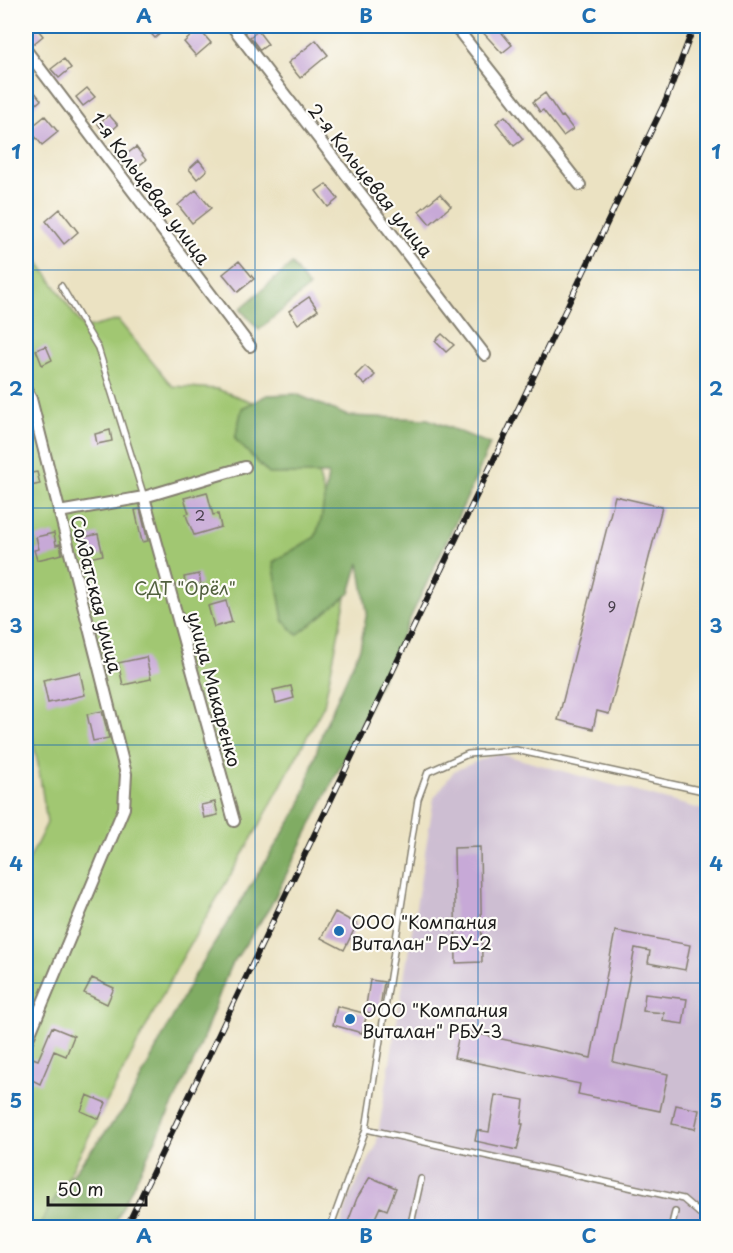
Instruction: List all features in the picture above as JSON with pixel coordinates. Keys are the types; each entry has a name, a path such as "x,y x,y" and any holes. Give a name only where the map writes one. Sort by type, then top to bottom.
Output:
{"street":[{"name":"2-я Кольцевая улица","path":"232,26 485,355"},
{"path":"455,26 580,185"},
{"name":"1-я Кольцевая улица","path":"26,50 250,345"},
{"name":"Солдатская улица","path":"26,390 31,399 126,774 124,808 26,1043"},
{"path":"59,512 144,497 245,467"},
{"name":"улица Макаренко","path":"144,497 234,821"}],"lane":[{"path":"61,286 98,348 144,497"},
{"path":"330,1227 366,1129 418,799 428,772 468,754 516,750 708,792"},
{"path":"366,1129 683,1199 705,1218 704,1227"},
{"path":"410,1227 421,1179"},
{"path":"671,1227 675,1212"}],"shaded area":[{"path":"497,753 707,811 707,1227 340,1228 349,1199 376,1146 434,798 454,771"}],"green space":[{"name":"СДТ \"Орёл\"","path":"26,243 84,329 118,320 172,386 217,389 274,410 305,427 349,582 324,705 263,819 180,962 41,1228 26,1227 26,866 47,823 38,764 26,710"},
{"path":"292,264 309,287 259,330 240,309"},
{"path":"296,394 348,416 428,419 490,444 343,761 270,907 229,969 196,1057 113,1227 38,1227 60,1190 127,1105 193,978 300,806 323,730 360,648 367,612 359,563 350,593 297,635 283,620 273,562 315,537 321,520 328,474 269,474 235,439 242,408 267,395"}],"building":[{"path":"35,26 43,36 32,45 26,43 26,29"},
{"path":"144,26 169,26 155,38"},
{"path":"477,26 501,26 498,28 512,45 502,53"},
{"path":"199,29 211,43 196,56 184,42"},
{"path":"258,31 268,44 260,50 250,37"},
{"path":"316,40 328,55 300,78 288,63"},
{"path":"64,59 71,68 59,78 51,69"},
{"path":"26,81 41,100 26,113"},
{"path":"87,88 95,97 83,106 76,97"},
{"path":"545,93 561,117 563,116 573,129 563,136 543,110 540,112 533,102"},
{"path":"109,115 118,125 107,135 98,124"},
{"path":"45,116 58,132 42,145 29,129"},
{"path":"505,116 523,139 514,146 496,123"},
{"path":"136,147 146,160 133,170 123,157"},
{"path":"199,160 207,170 197,179 189,169"},
{"path":"326,184 338,199 328,207 316,191"},
{"path":"375,184 391,204 383,210 367,190"},
{"path":"196,190 211,208 192,223 178,205"},
{"path":"440,194 451,206 430,224 419,211"},
{"path":"60,209 78,232 64,244 46,221"},
{"path":"239,261 254,279 238,292 223,274"},
{"path":"309,297 318,310 298,324 289,311"},
{"path":"442,334 454,345 446,352 435,341"},
{"path":"46,346 52,360 42,365 36,350"},
{"path":"365,366 375,375 365,385 355,376"},
{"path":"110,430 112,441 97,444 95,434"},
{"path":"37,472 40,484 26,487 26,474"},
{"path":"207,492 213,515 218,514 221,527 194,535 187,518 186,514 189,513 184,498"},
{"path":"615,496 662,507 609,714 597,711 593,729 558,720"},
{"path":"140,509 148,541 142,542 135,510"},
{"path":"54,533 56,545 60,544 62,554 37,560 34,550 39,549 36,537"},
{"path":"98,534 103,555 89,558 85,537"},
{"path":"199,574 201,585 186,588 184,577"},
{"path":"226,601 232,622 214,627 208,606"},
{"path":"146,657 151,679 123,685 118,663"},
{"path":"80,672 85,695 48,703 43,680"},
{"path":"291,686 294,698 276,703 273,690"},
{"path":"102,711 109,738 93,741 87,714"},
{"path":"215,802 218,815 204,818 201,805"},
{"path":"480,847 482,962 456,963 454,848"},
{"name":"ООО \"Компания Виталан\" РБУ-2","path":"335,912 357,924 344,950 321,938"},
{"path":"615,931 690,945 685,970 648,963 650,951 635,948 613,1062 668,1074 660,1111 578,1094 580,1084 454,1058 460,1030 591,1058"},
{"path":"92,978 114,988 107,1004 84,993"},
{"path":"370,980 384,982 379,1014 365,1012"},
{"path":"645,994 687,999 683,1024 663,1021 664,1013 643,1011"},
{"name":"ООО \"Компания Виталан\" РБУ-3","path":"337,1006 367,1014 362,1033 333,1025"},
{"path":"52,1027 74,1036 66,1056 54,1051 40,1084 26,1077 33,1058 38,1060"},
{"path":"87,1095 106,1103 99,1119 81,1111"},
{"path":"495,1095 524,1100 521,1124 523,1124 517,1150 475,1141 477,1130 489,1132"},
{"path":"676,1105 699,1110 695,1129 672,1124"},
{"path":"370,1177 396,1188 387,1210 380,1207 375,1218 365,1227 346,1227 357,1198"}],"railway":[{"path":"126,1228 666,100 694,26"},
{"path":"701,1182 708,1172"}],"place":[{"name":"ООО \"Компания Виталан\" РБУ-2","path":"339,931"},
{"name":"ООО \"Компания Виталан\" РБУ-3","path":"350,1019"}]}
